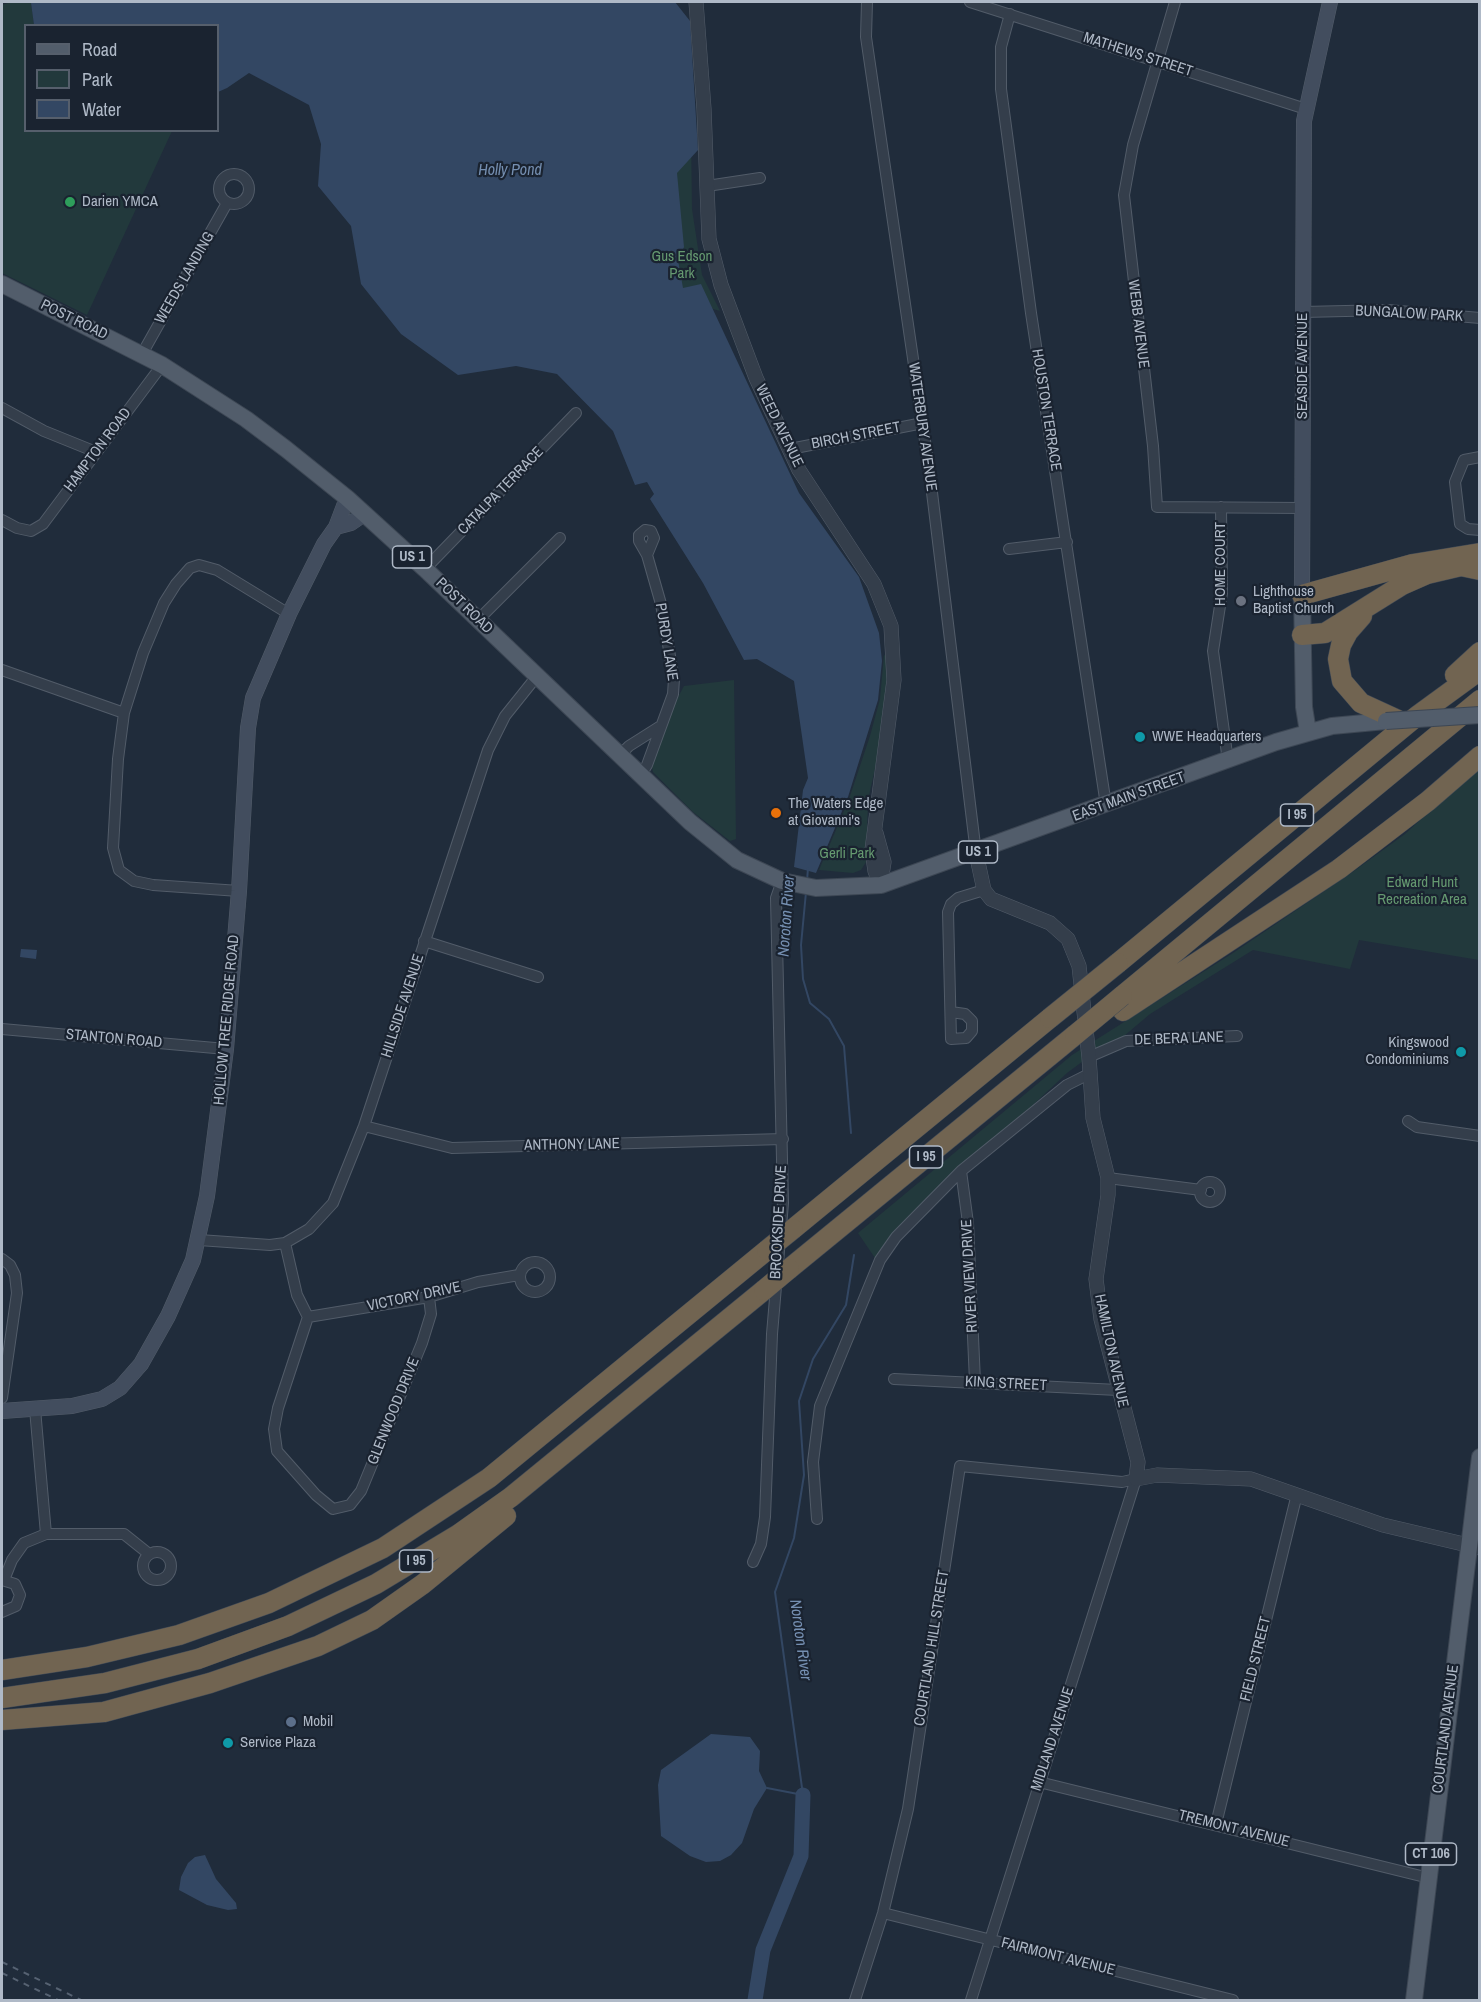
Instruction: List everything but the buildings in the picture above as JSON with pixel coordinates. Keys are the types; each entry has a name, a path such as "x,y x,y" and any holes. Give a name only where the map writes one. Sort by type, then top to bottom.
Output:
{"highway":[{"path":"1302,595 1413,564 1479,553"},
{"path":"1302,635 1325,633 1414,579 1439,570 1461,566 1479,570"},
{"path":"1389,593 1348,632 1339,652 1339,667 1342,681 1355,698 1392,720"},
{"path":"1305,809 1479,652"},
{"name":"I 95","path":"2,1670 87,1657 180,1635 269,1603 383,1548 489,1478 1442,697 1479,670"},
{"name":"I 95","path":"2,1698 73,1689 168,1668 249,1642 318,1613 394,1574 459,1534 571,1448 1069,1040 1122,1004 1401,762 1479,700"},
{"path":"1122,1004 1339,869 1421,807 1479,756"},
{"path":"2,1720 105,1712 210,1683 318,1646 372,1620 423,1584 545,1485 571,1448"}],"main road":[{"name":"SEASIDE AVENUE","path":"1308,732 1304,707 1302,635 1306,109 1330,2"},
{"name":"POST ROAD","path":"2,284 142,354 246,418 347,498 479,619 619,756 719,847 750,867 786,882"},
{"name":"HOLLOW TREE RIDGE ROAD","path":"2,1411 72,1406 102,1399 120,1388 141,1364 168,1316 193,1260 199,1240 215,1144 226,1049 239,891 248,728 253,698 289,614 324,544 336,527 347,498"},
{"path":"336,527 351,523 364,514"},
{"name":"EAST MAIN STREET","path":"786,882 816,888 881,885 976,853 1308,732 1332,726 1392,720 1479,715"},
{"name":"COURTLAND AVENUE","path":"1414,2001 1474,1547 1479,1457"}],"street":[{"name":"WEED AVENUE","path":"696,2 709,239 721,285 756,378 789,449 808,484 874,584 891,626 894,680 872,850 875,871 881,885"},
{"name":"WATERBURY AVENUE","path":"867,2 866,37 923,423 976,853"},
{"name":"MATHEWS STREET","path":"970,2 1306,109"},
{"name":"WEBB AVENUE","path":"1175,2 1133,145 1124,195 1153,447 1157,507 1303,508"},
{"name":"HOUSTON TERRACE","path":"1010,14 1001,47 1001,89 1031,313 1106,806"},
{"path":"707,186 760,178"},
{"name":"WEEDS LANDING","path":"142,354 228,203"},
{"name":"BUNGALOW PARK","path":"1303,312 1388,310 1479,318"},
{"name":"HAMPTON ROAD","path":"2,520 17,528 31,531 43,524 162,365"},
{"path":"2,408 45,431 96,452"},
{"name":"CATALPA TERRACE","path":"425,569 576,413"},
{"name":"BIRCH STREET","path":"789,449 923,423"},
{"path":"1479,457 1464,460 1455,482 1460,524 1479,531"},
{"name":"HOME COURT","path":"1221,507 1222,593 1213,643 1228,762"},
{"path":"479,619 560,538"},
{"path":"1009,549 1067,542"},
{"name":"PURDY LANE","path":"641,776 673,694 674,679 666,627 647,555"},
{"path":"239,891 153,885 134,881 119,870 113,848 118,759 124,713 143,653 164,603 190,568 199,565 217,570 289,614"},
{"path":"2,670 124,713"},
{"name":"HILLSIDE AVENUE","path":"285,1243 309,1228 333,1203 364,1126 488,750 505,716 537,676"},
{"path":"619,756 628,746 659,727"},
{"path":"951,1012 949,908 958,898 984,890 976,853"},
{"name":"BROOKSIDE DRIVE","path":"753,1562 760,1544 765,1517 772,1334 783,1203 776,898 786,882"},
{"name":"HAMILTON AVENUE","path":"984,890 1000,904 1050,923 1068,939 1079,966 1093,1118 1108,1178 1108,1195 1096,1279 1101,1319 1138,1462 1137,1479"},
{"path":"424,941 538,977"},
{"name":"STANTON ROAD","path":"2,1029 226,1049"},
{"name":"DE BERA LANE","path":"1089,1057 1126,1041 1237,1036"},
{"path":"817,1519 813,1462 820,1406 880,1260 896,1237 961,1171 1066,1085 1089,1074"},
{"path":"1408,1121 1417,1127 1479,1136"},
{"name":"ANTHONY LANE","path":"364,1126 452,1148 783,1139"},
{"name":"RIVER VIEW DRIVE","path":"961,1171 968,1223 975,1382"},
{"path":"1108,1178 1201,1190"},
{"path":"199,1240 270,1245 285,1243 297,1295 308,1317"},
{"path":"2,1259 10,1265 15,1275 17,1293 2,1398"},
{"name":"VICTORY DRIVE","path":"308,1317 429,1297 478,1282 519,1275"},
{"name":"GLENWOOD DRIVE","path":"308,1317 278,1408 274,1429 277,1451 316,1495 333,1509 350,1505 361,1491 422,1343 431,1314 429,1297"},
{"name":"KING STREET","path":"894,1379 1118,1390"},
{"path":"35,1409 46,1534"},
{"name":"COURTLAND HILL STREET","path":"855,2001 883,1913 908,1809 960,1466 1122,1482 1137,1479"},
{"path":"1137,1479 1157,1475 1244,1478 1297,1494 1383,1525 1474,1547"},
{"name":"MIDLAND AVENUE","path":"971,2001 1137,1479"},
{"name":"FIELD STREET","path":"1216,1824 1297,1494"},
{"path":"2,1612 16,1606 20,1595 15,1584 3,1580 12,1560 24,1543 46,1534 124,1534 149,1554"},
{"name":"TREMONT AVENUE","path":"1040,1782 1429,1878"},
{"name":"FAIRMONT AVENUE","path":"883,1913 1233,2001"}],"green space":[{"name":"Darien YMCA","path":"11,2 31,3 34,24 24,24 24,132 172,132 87,315 2,273 2,5"},
{"name":"Gus Edson Park","path":"691,134 692,209 702,275 720,311 690,302 664,257 665,186"},
{"name":"Gerli Park","path":"884,655 890,657 881,742 868,800 866,862 861,870 853,873 819,870 849,799 870,736 880,699"},
{"path":"734,680 736,839 730,841 693,812 653,772 651,763 659,732 684,686"},
{"name":"Edward Hunt Recreation Area","path":"1479,766 1479,960 1359,940 1350,969 1253,950 1150,1014 1124,1036 1102,1047 1067,1073 969,1165 916,1209 875,1258 858,1233 1072,1055 1233,953 1354,871 1405,834"}],"water":[{"name":"Holly Pond","path":"17,2 675,2 690,21 698,150 677,173 684,247 678,260 683,288 701,284 799,493 859,577 879,633 882,661 878,700 848,797 816,873 794,867 803,790 808,778 794,681 757,659 744,660 703,583 650,499 654,494 647,482 635,485 613,431 557,374 516,366 458,375 401,334 361,284 351,226 318,186 321,144 309,105 249,73 219,92 219,24 34,24 31,3"},
{"path":"21,949 37,950 36,959 20,957"},
{"path":"711,1734 750,1737 760,1751 759,1771 767,1788 754,1809 742,1843 731,1855 720,1861 706,1862 690,1856 661,1836 658,1785 661,1770"},
{"path":"205,1855 216,1879 236,1903 237,1909 228,1910 207,1905 179,1890 181,1877 188,1863 195,1857"}],"waterway":[{"name":"Noroton River","path":"807,881 808,868"},
{"name":"Noroton River","path":"806,892 801,945 803,979 810,1003 829,1019 844,1046 851,1133"},
{"name":"Noroton River","path":"767,1788 803,1795 775,1592 794,1538 804,1475 799,1401 813,1359 846,1305 854,1255"},
{"name":"Noroton River","path":"755,2000 763,1950 801,1856 803,1795"}],"railway":[{"path":"2,1962 81,2000"},
{"path":"2,1973 58,2000"}],"place":[{"name":"Darien YMCA","path":"70,202"},
{"name":"Lighthouse Baptist Church","path":"1241,601"},
{"name":"WWE Headquarters","path":"1140,737"},
{"name":"The Waters Edge at Giovanni's","path":"776,813"},
{"name":"Kingswood Condominiums","path":"1461,1052"},
{"name":"Mobil","path":"291,1722"},
{"name":"Service Plaza","path":"228,1743"}]}
